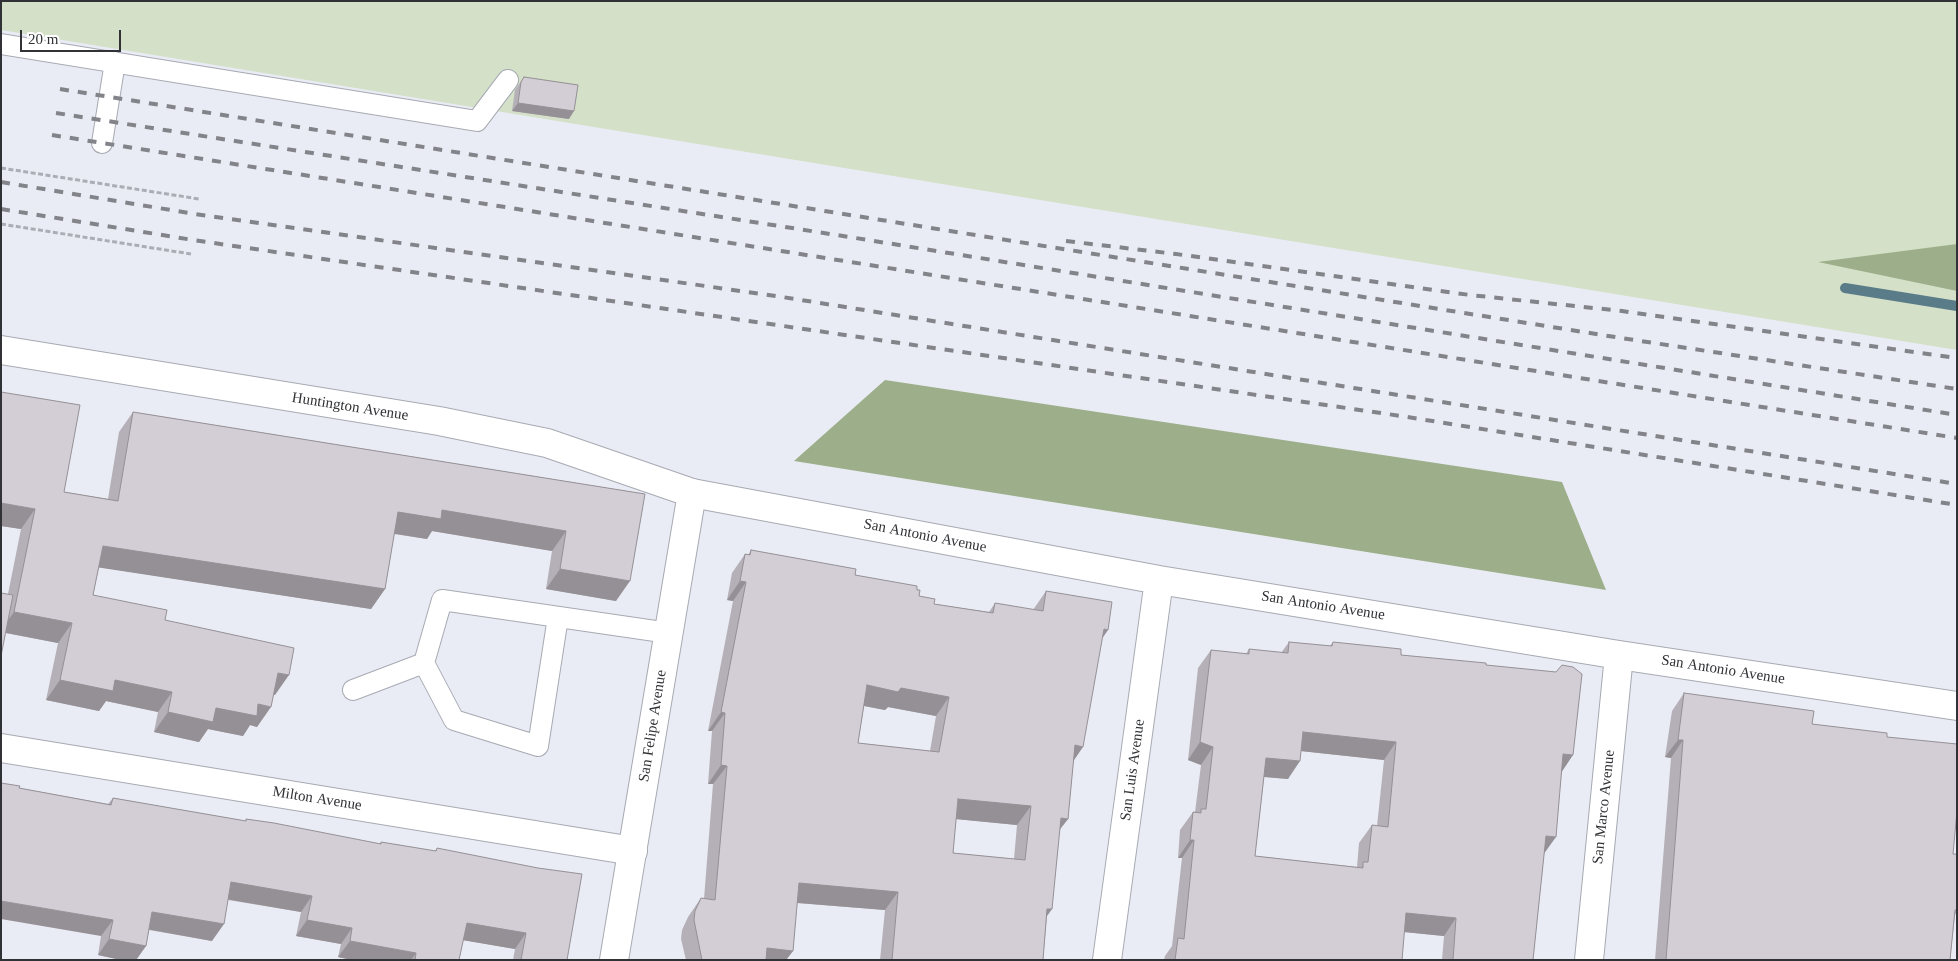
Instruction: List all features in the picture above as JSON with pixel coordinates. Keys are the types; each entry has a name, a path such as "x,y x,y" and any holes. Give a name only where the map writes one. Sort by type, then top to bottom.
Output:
{"street":[{"name":"Huntington Avenue","path":"1,350 439,421 547,443 692,493"},
{"name":"San Antonio Avenue","path":"692,493 1159,580 1619,655 1957,706"},
{"name":"San Felipe Avenue","path":"614,960 692,493"},
{"name":"San Luis Avenue","path":"1107,960 1159,580"},
{"name":"San Marco Avenue","path":"1589,960 1619,655"},
{"name":"Milton Avenue","path":"1,748 632,851"}],"lane":[{"path":"1,44 477,121 508,80"},
{"path":"102,143 115,62"},
{"path":"558,617 538,746 454,720 424,663 442,600 669,633"},
{"path":"353,690 424,663"}],"path":[{"path":"1,168 199,199"},
{"path":"1,224 192,254"}],"green space":[{"path":"1,1 1957,1 1957,350 1,30"},
{"path":"1957,244 1957,291 1818,262"},
{"path":"885,380 1562,482 1606,590 794,461"}],"building":[{"path":"524,77 578,85 574,111 518,103 521,82"},
{"path":"1,392 80,405 64,492 118,501 133,412 645,494 630,581 560,569 566,531 442,510 441,519 398,512 385,589 103,546 93,595 167,610 165,620 294,648 289,675 278,673 271,707 258,704 257,716 216,708 213,722 168,712 172,692 115,680 113,691 60,680 72,623 14,612 35,509 1,503"},
{"path":"751,550 856,569 855,575 917,586 917,590 920,590 919,596 935,599 934,604 993,613 995,603 1043,611 1046,591 1112,602 1108,630 1104,629 1083,747 1075,745 1068,819 1061,818 1052,909 1047,909 1043,960 892,960 898,892 799,883 793,951 767,948 766,960 702,960 694,920 695,911 701,898 715,900 727,766 721,765 725,713 721,712 746,582 740,581 745,554 750,555","holes":["867,685 898,692 901,688 949,697 939,752 858,743","958,799 1031,806 1025,860 953,853"]},
{"path":"1,593 13,595 1,656"},
{"path":"1289,642 1332,646 1333,642 1401,649 1401,655 1486,663 1486,665 1556,672 1562,665 1573,667 1582,674 1573,755 1563,754 1556,837 1546,836 1533,960 1453,960 1456,918 1406,913 1402,960 1175,960 1178,938 1184,939 1194,840 1190,840 1193,812 1201,813 1201,809 1206,809 1213,747 1200,742 1211,650 1249,654 1249,649 1288,653","holes":["1303,732 1396,742 1388,827 1372,825 1368,862 1363,862 1363,868 1255,856 1266,758 1300,761"]},
{"path":"1684,693 1814,711 1812,724 1887,733 1887,737 1957,744 1957,811 1953,854 1957,854 1957,910 1955,910 1950,960 1666,960 1683,740 1678,740"},
{"path":"1,783 111,805 113,798 246,821 246,819 274,823 381,844 381,842 436,851 437,848 538,868 582,874 567,960 521,960 526,933 467,923 459,960 415,960 416,953 350,941 352,928 307,920 312,896 231,882 224,924 152,912 146,946 109,939 113,920 1,901"}],"waterway":[{"path":"1845,288 1957,306"}],"railway":[{"path":"60,89 1621,338 1957,389"},
{"path":"56,113 843,236 1957,415"},
{"path":"52,135 1957,438"},
{"path":"1,182 195,214 776,296 1957,484"},
{"path":"1,209 193,240 1401,416 1957,505"},
{"path":"1066,241 1176,254 1470,295 1622,311 1957,358"}]}
